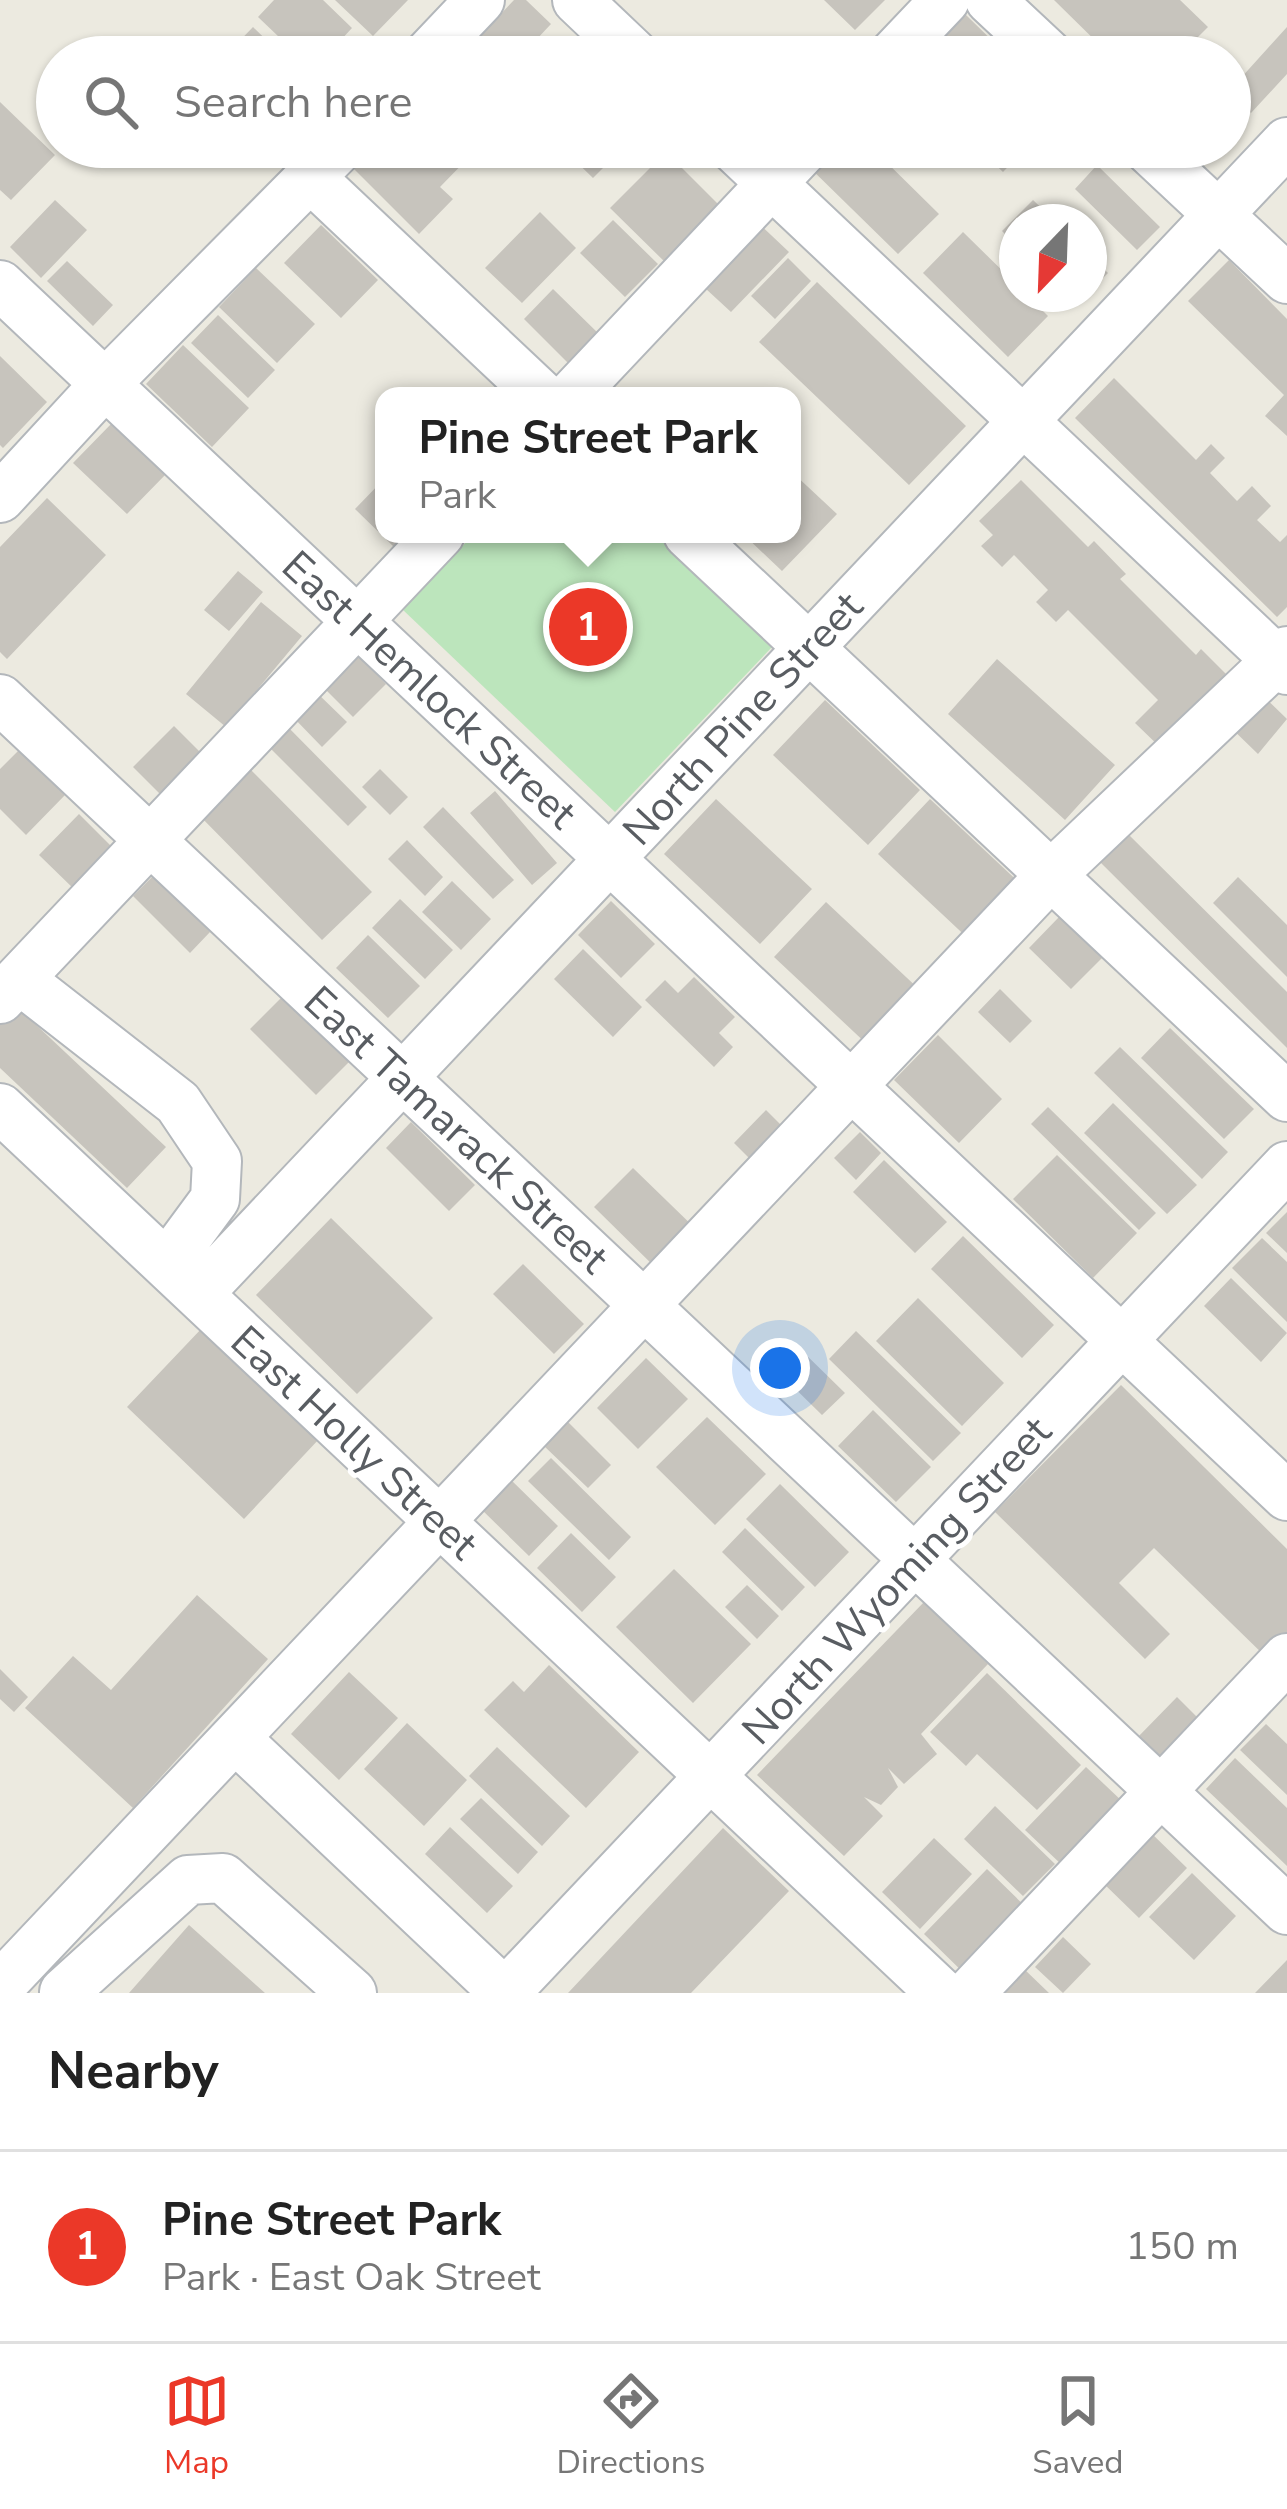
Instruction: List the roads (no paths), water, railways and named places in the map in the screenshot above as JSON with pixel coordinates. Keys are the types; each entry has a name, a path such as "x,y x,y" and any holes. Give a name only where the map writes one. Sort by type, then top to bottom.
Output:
{"street":[{"path":"446,36 480,0"},
{"path":"577,0 615,36"},
{"path":"911,36 945,0"},
{"path":"990,0 1029,36"},
{"name":"North Pine Street","path":"182,1279 402,1077 1287,142"},
{"path":"0,498 105,384 321,168"},
{"path":"331,168 534,387"},
{"path":"352,1993 224,1878 188,1880 64,1993 14,1972 1051,875 1284,661 756,168"},
{"path":"579,387 786,168"},
{"path":"1168,168 1287,279"},
{"name":"East Hemlock Street","path":"0,285 1287,1496"},
{"path":"182,1279 214,1199 217,1160 178,1103 9,989 432,543"},
{"path":"698,543 1287,1097"},
{"name":"East Tamarack Street","path":"0,699 1287,1910"},
{"name":"East Holly Street","path":"0,1108 941,1993"},
{"name":"North Wyoming Street","path":"505,1993 1287,1166"},
{"path":"970,1993 1287,1658"},
{"path":"235,1738 505,1993"}],"place":[{"name":"Pine Street Park","path":"588,627"}]}
